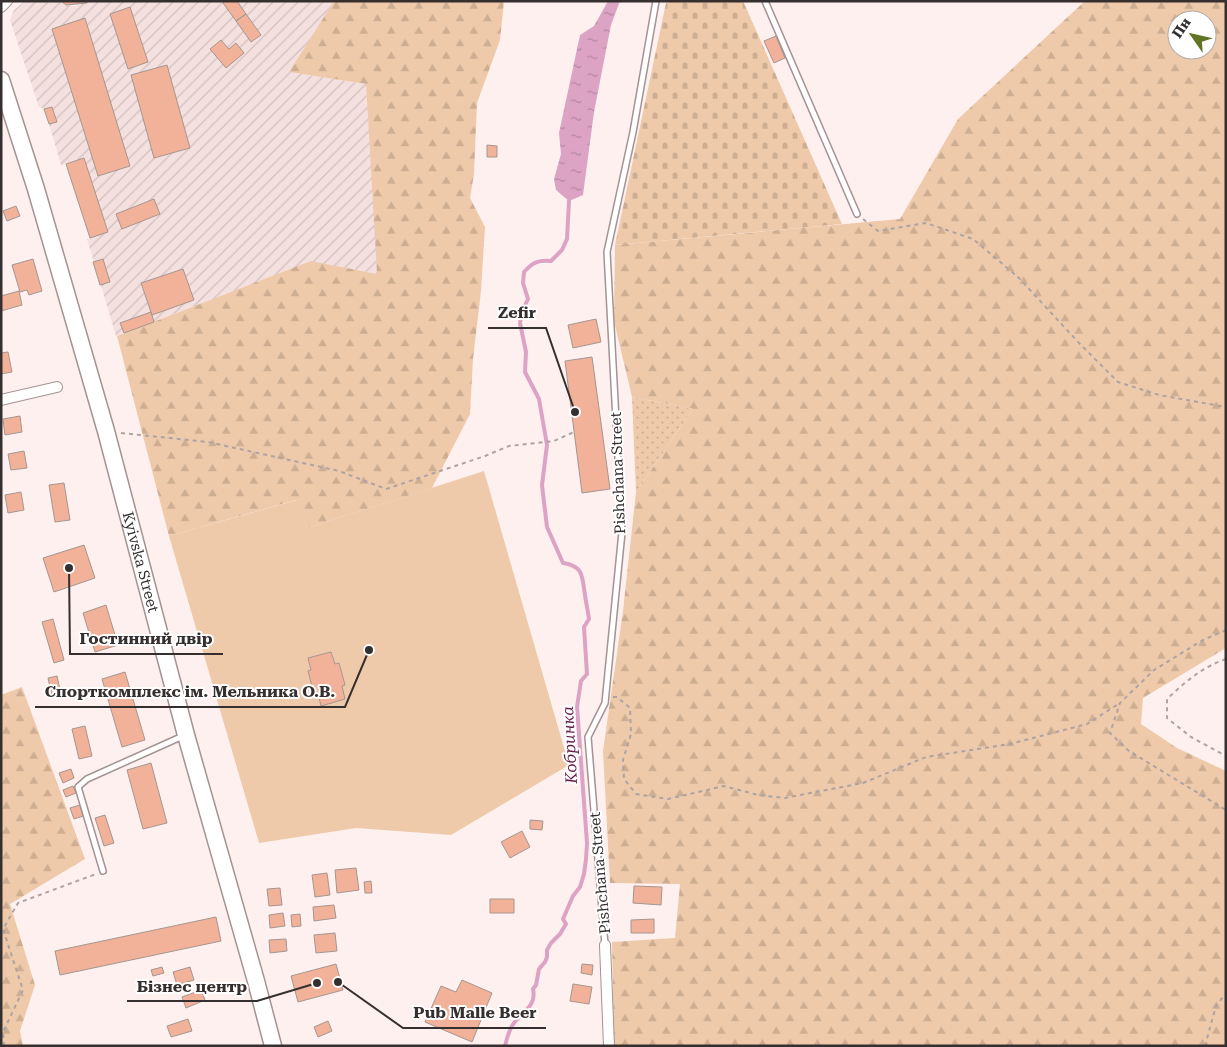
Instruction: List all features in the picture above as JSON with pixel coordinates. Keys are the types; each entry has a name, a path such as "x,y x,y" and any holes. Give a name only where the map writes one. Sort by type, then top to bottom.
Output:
{"main road":[{"name":"Kyivska Street","path":"1,80 36,189 106,431 186,735 273,1046"}],"street":[{"path":"1,7 7,1"},
{"path":"1,400 57,388"},
{"path":"606,945 609,1046"}],"lane":[{"name":"Pishchana Street","path":"606,945 588,737 605,703 622,532 607,252 634,132 656,1"},
{"path":"765,1 857,214"},
{"path":"102,871 78,787 87,779 186,735"}],"path":[{"path":"857,214 878,231 926,223 973,239 1018,278 1118,382 1159,395 1226,407"},
{"path":"106,431 208,442 338,471 386,488 485,456 509,446 554,441 574,432"},
{"path":"605,697 617,697 630,708 631,734 623,760 624,779 636,794 668,799 724,786 758,795 785,798 863,783 926,756 1010,744 1086,724 1120,703 1154,670 1203,640 1226,630"},
{"path":"1226,660 1214,663 1187,680 1167,699 1167,718 1191,736 1226,756"},
{"path":"1120,703 1110,733 1129,752 1226,810"},
{"path":"4,1046 3,1032 23,990 3,929 18,903 102,871"},
{"path":"1207,1046 1206,1042 1216,1006 1226,992"}],"shaded area":[{"path":"25,1 61,1 66,5 74,6 95,1 334,1 290,72 366,84 378,274 311,262 116,336 87,239 90,238 66,164 61,165 49,124 57,122 52,107 44,109 39,107 10,20 14,10"}],"green space":[{"path":"334,1 504,1 500,40 477,103 474,174 470,198 485,227 470,414 432,488 307,528 296,500 169,536 117,336 311,261 377,274 366,84 289,72"},
{"path":"675,1 743,1 842,224 615,245 666,3"},
{"path":"1085,1 1226,1 1226,648 1143,698 1141,724 1177,748 1226,771 1226,1046 614,1046 612,942 675,938 680,884 610,883 603,751 623,611 636,492 693,409 632,397 614,321 615,245 900,219 958,119"},
{"path":"632,397 693,409 636,492"},
{"path":"484,471 569,765 451,835 356,828 259,843 169,536 297,500 307,528"},
{"path":"22,687 85,859 10,904 35,985 20,1031 23,1046 1,1046 1,695"}],"water":[{"path":"608,1 620,1 611,25 594,112 583,195 569,201 556,190 554,179 561,154 559,133 580,35 594,26"}],"building":[{"path":"61,1 87,1 87,3 66,5"},
{"path":"225,1 237,1 246,14 236,21 223,3"},
{"path":"130,7 148,62 128,69 110,14"},
{"path":"246,14 261,35 251,42 236,21"},
{"path":"85,18 130,166 98,176 52,29"},
{"path":"776,36 785,58 774,63 764,41"},
{"path":"221,40 229,49 236,43 244,53 226,68 210,49"},
{"path":"167,65 190,148 154,158 131,75"},
{"path":"52,107 57,122 49,124 44,109"},
{"path":"487,145 497,146 497,157 487,157"},
{"path":"84,158 108,232 90,238 66,164"},
{"path":"154,199 160,214 122,229 116,214"},
{"path":"16,206 20,216 7,221 3,211"},
{"path":"33,259 42,291 29,295 27,290 20,292 12,265"},
{"path":"103,259 110,282 100,285 93,262"},
{"path":"183,269 194,300 152,315 141,283"},
{"path":"19,291 22,305 1,311 1,296"},
{"path":"151,312 154,322 124,333 120,323"},
{"path":"596,319 601,342 573,348 568,325"},
{"path":"8,352 12,372 1,374 1,353"},
{"path":"592,357 610,489 582,493 565,361"},
{"path":"20,416 22,432 5,435 3,419"},
{"path":"24,451 27,468 11,470 8,454"},
{"path":"64,483 70,520 55,522 49,485"},
{"path":"21,492 24,510 8,513 5,495"},
{"path":"84,545 95,578 54,592 43,558"},
{"path":"106,605 118,645 95,652 83,613"},
{"path":"53,619 64,660 54,663 42,622"},
{"path":"331,652 335,664 339,663 345,685 342,686 345,699 321,706 318,693 314,694 308,671 311,670 308,658"},
{"path":"125,672 145,740 122,747 102,679"},
{"path":"57,676 61,694 52,696 48,678"},
{"path":"85,726 92,756 79,759 72,729"},
{"path":"151,763 167,823 143,829 127,770"},
{"path":"71,769 74,778 63,783 59,773"},
{"path":"73,786 76,793 66,797 63,790"},
{"path":"80,805 83,816 74,819 70,808"},
{"path":"105,815 114,843 104,846 95,818"},
{"path":"530,820 543,821 542,830 530,829"},
{"path":"522,831 530,847 510,858 501,842"},
{"path":"356,868 359,890 337,893 335,870"},
{"path":"327,873 330,895 315,897 312,875"},
{"path":"371,881 372,893 365,893 364,882"},
{"path":"634,886 662,887 661,905 633,903"},
{"path":"280,888 282,905 269,906 267,889"},
{"path":"490,899 514,899 514,913 490,913"},
{"path":"334,905 336,918 314,921 313,907"},
{"path":"283,913 285,926 270,928 269,915"},
{"path":"300,914 301,926 292,927 291,915"},
{"path":"216,917 221,941 60,975 55,951"},
{"path":"654,919 654,933 631,933 631,920"},
{"path":"335,933 337,951 316,953 314,935"},
{"path":"286,939 287,951 270,953 269,940"},
{"path":"336,964 343,990 298,1002 291,976"},
{"path":"582,964 593,965 592,975 581,973"},
{"path":"162,967 164,973 153,976 151,970"},
{"path":"190,967 194,980 177,985 173,972"},
{"path":"462,980 492,993 472,1042 425,1022 441,986 456,992"},
{"path":"573,984 592,987 589,1004 570,1001"},
{"path":"201,990 205,1000 186,1008 182,997"},
{"path":"188,1019 192,1031 171,1037 167,1026"},
{"path":"328,1021 332,1031 318,1037 314,1027"}],"waterway":[{"name":"Кобринка","path":"505,1046 512,1025 533,1000 533,989 536,985 539,969 547,957 547,950 566,924 563,919 573,896 580,887 586,859 587,843 577,707 581,681 587,674 584,627 589,619 581,573 570,564 563,563 547,527 542,485 547,445 539,399 525,372 526,352 520,323 522,312 528,299 523,283 524,272 536,262 551,261 562,250 567,239 569,201"}],"place":[{"name":"Zefir","path":"575,412"},
{"name":"Гостинний двір","path":"69,568"},
{"name":"Спорткомплекс ім. Мельника О.В.","path":"369,650"},
{"name":"Pub Malle Beer","path":"338,982"},
{"name":"Бізнес центр","path":"317,983"}]}
